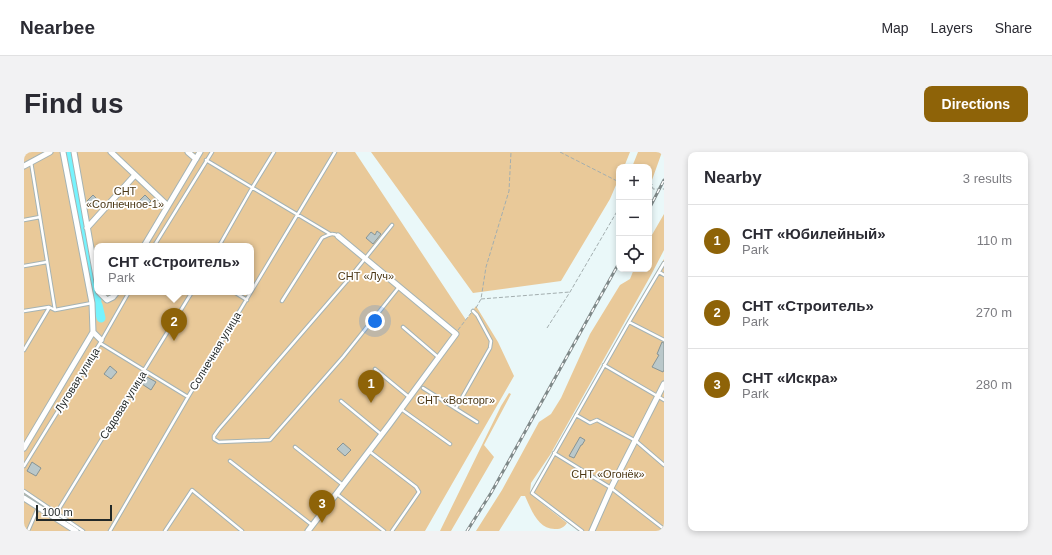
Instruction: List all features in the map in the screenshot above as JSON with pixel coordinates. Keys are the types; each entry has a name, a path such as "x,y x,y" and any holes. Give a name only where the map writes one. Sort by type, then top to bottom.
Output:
{"street":[{"path":"24,166 50,152"},
{"path":"24,448 93,332 92,303 63,152"},
{"path":"74,152 94,266"},
{"path":"111,152 168,205"},
{"path":"188,152 196,159"},
{"path":"146,243 200,152"},
{"path":"87,228 135,175"},
{"path":"308,531 456,334 338,236"},
{"path":"102,295 107,300 115,295"},
{"path":"93,332 101,342"},
{"path":"592,531 611,488 664,384"},
{"path":"24,498 39,508 55,515 76,531"}],"lane":[{"path":"157,243 212,152"},
{"path":"221,243 274,152"},
{"name":"Солнечная улица","path":"254,288 335,152"},
{"path":"206,160 330,234 338,236"},
{"path":"31,161 55,310"},
{"path":"24,220 40,217"},
{"path":"392,225 219,429 214,436 214,440 219,442 270,440 343,356 400,286"},
{"path":"282,301 322,238 330,234"},
{"path":"24,266 47,262"},
{"path":"582,531 532,492 664,263"},
{"path":"659,272 664,275"},
{"name":"Луговая улица","path":"24,466 101,342 126,295"},
{"name":"Садовая улица","path":"55,515 190,295"},
{"path":"239,295 247,300"},
{"name":"Солнечная улица","path":"110,531 188,397 250,295"},
{"path":"24,311 49,307 55,310 92,303"},
{"path":"24,350 49,307"},
{"path":"456,408 490,348 491,341 477,315 473,311"},
{"path":"629,322 664,340"},
{"path":"403,327 438,358"},
{"path":"101,342 188,397"},
{"path":"604,366 664,400"},
{"path":"375,369 409,397"},
{"path":"424,388 476,422"},
{"path":"341,401 382,434"},
{"path":"401,408 450,444"},
{"path":"576,415 590,423 597,420 636,441 664,465"},
{"path":"295,447 343,485"},
{"path":"369,451 419,490 392,531"},
{"path":"554,453 611,488 664,529"},
{"path":"230,461 312,526"},
{"path":"165,531 192,490 242,531"},
{"path":"24,491 55,515 83,531"},
{"path":"336,494 384,531"},
{"path":"28,531 39,508"}],"path":[{"path":"456,334 481,300 486,267 509,191 511,152"},
{"path":"560,152 616,180"},
{"path":"652,184 653,189 664,189"},
{"path":"547,328 616,213"},
{"path":"481,300 570,292"}],"green space":[{"path":"24,152 355,152 466,320 476,306 498,342 514,376 425,531 24,531"},
{"path":"371,152 630,152 625,164 616,164 616,185 610,199 561,281 473,293"},
{"path":"638,152 662,152 652,180 652,164 633,164"},
{"name":"СНТ «Огонёк»","path":"664,214 664,250 651,275 550,455 531,483 530,492 532,494 664,259 664,531 579,531 535,498 567,523 564,527 559,529 550,528 544,526 536,518 525,496 521,496 499,531 476,531 502,490 539,422 551,414 561,398 590,334 620,285 630,279 633,272 652,272 652,235"},
{"path":"509,393 511,394 484,445 494,457 451,531 440,531 501,406"}],"building":[{"path":"93,195 101,203 101,206 98,209 87,201"},
{"path":"145,195 151,201 144,208 138,202"},
{"path":"377,231 381,234 373,244 366,238 371,232 375,235"},
{"path":"662,342 664,343 663,372 652,367 659,355 657,354"},
{"path":"110,366 117,372 111,379 104,374"},
{"path":"147,377 156,382 151,390 142,384"},
{"path":"580,437 585,440 574,458 569,456"},
{"path":"343,443 351,450 345,456 337,449"},
{"path":"32,462 41,468 36,476 27,471"}],"waterway":[{"path":"69,152 94,285"},
{"path":"96,295 97,301"},
{"path":"98,305 101,318"}],"railway":[{"path":"652,203 664,180"},
{"path":"467,531 491,493 616,268"}],"place":[{"name":"СНТ «Строитель»","path":"174,341"},
{"name":"СНТ «Юбилейный»","path":"371,403"},
{"name":"СНТ «Искра»","path":"322,523"}],"park label":[{"name":"СНТ «Солнечное-1»","path":"125,197"},
{"name":"СНТ «Луч»","path":"366,276"},
{"name":"СНТ «Восторг»","path":"456,400"}]}
